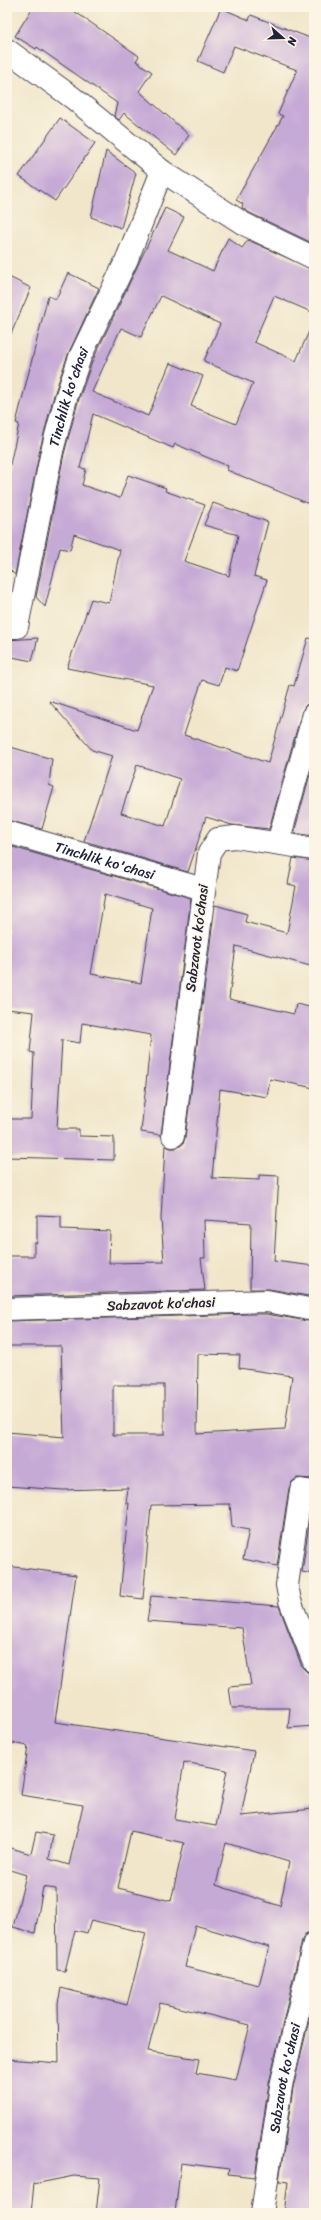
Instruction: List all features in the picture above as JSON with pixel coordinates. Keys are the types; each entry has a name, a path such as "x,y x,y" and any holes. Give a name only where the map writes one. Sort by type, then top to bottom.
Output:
{"street":[{"path":"7,50 72,98 162,171 244,224 314,258"},
{"name":"Tinchlik ko'chasi","path":"7,627 17,627 52,451 66,398 80,357 127,259 162,171"},
{"path":"278,843 314,714"},
{"name":"Tinchlik ko'chasi","path":"7,832 203,889"},
{"name":"Sabzavot koʻchasi","path":"173,1136 203,889 209,853 218,839 235,837 314,849"},
{"name":"Sabzavot koʻchasi","path":"7,1308 267,1302 314,1310"},
{"path":"314,1492 301,1490 287,1585 290,1601 314,1662"},
{"name":"Sabzavot ko'chasi","path":"262,2213 281,2086 314,1944"}],"building":[{"path":"33,7 68,7 139,56 136,61 152,72 139,91 189,135 176,155 124,113 119,120 114,116 117,103 37,47 36,49 15,36"},
{"path":"221,8 249,20 251,15 310,38 314,30 314,244 250,213 242,208 243,204 236,200 283,116 278,114 297,70 234,46 223,72 198,61"},
{"path":"60,118 95,143 55,201 19,176"},
{"path":"106,151 136,173 121,228 91,217"},
{"path":"165,208 184,217 168,250 213,271 228,238 242,248 248,240 314,270 314,313 274,296 254,342 296,361 314,320 314,506 227,470 228,466 175,444 173,448 93,414 80,468 86,469 82,485 120,498 128,475 166,488 165,491 205,505 184,561 229,576 238,535 204,525 213,503 268,522 254,576 267,580 237,671 225,667 219,685 202,680 184,735 268,763 290,685 294,686 308,638 314,639 314,702 306,705 302,711 269,829 232,825 206,817 188,872 84,841 112,756 92,750 49,701 137,730 153,685 67,668 91,599 109,603 120,550 74,534 70,550 60,548 45,607 36,597 64,454 78,402 92,362","holes":["161,296 220,324 204,361 253,383 236,424 191,406 203,376 170,363 148,416 92,392 121,328 141,337","137,765 180,779 165,826 121,813"]},
{"path":"68,273 99,288 69,352 54,395 40,449 15,575 7,567 7,478 19,424 16,423 48,296 56,299"},
{"path":"7,276 31,288 7,343"},
{"path":"38,638 32,661 7,656 7,640"},
{"path":"7,746 52,759 49,785 54,787 42,829 7,820"},
{"path":"314,760 314,836 294,833"},
{"path":"9,846 191,898 161,1135 141,1132 151,1035 82,1023 80,1043 62,1040 57,1129 79,1129 79,1136 114,1137 114,1160 7,1157 7,1119 31,1119 34,1053 30,1052 34,1012 7,1009 7,852","holes":["105,894 152,908 141,983 91,974"]},
{"path":"293,858 314,861 314,967 236,946 229,999 294,1014 296,1004 314,1008 314,1088 270,1079 267,1097 220,1089 212,1178 259,1180 259,1175 279,1176 274,1261 314,1266 314,1297 269,1289 250,1289 251,1223 204,1220 205,1258 201,1258 205,1290 7,1296 7,1256 34,1256 34,1243 37,1243 37,1215 61,1216 61,1229 110,1231 109,1263 164,1262 161,1218 165,1146 177,1148 183,1144 185,1138 215,905 247,914 245,922 287,933 296,886 288,884"},
{"path":"266,1314 314,1322 314,1479 297,1478 292,1482 289,1488 277,1566 243,1559 249,1530 232,1527 230,1504 151,1505 143,1599 120,1596 129,1503 126,1503 128,1488 63,1490 7,1486 7,1432 64,1437 61,1346 7,1346 7,1321","holes":["198,1354 240,1355 239,1368 292,1376 285,1429 197,1434","113,1385 164,1385 164,1435 113,1435"]},
{"path":"312,1504 314,1504 314,1574 302,1572"},
{"path":"7,1566 76,1575 55,1722 254,1751 241,1816 314,1809 314,1931 305,1934 302,1940 269,2083 255,2177 228,2174 229,2169 181,2163 175,2213 96,2213 100,2178 74,2176 34,2184 31,2213 7,2213 7,2059 59,2063 58,2003 61,1988 127,2005 146,1933 91,1920 87,1933 75,1930 65,1971 57,1970 56,1889 43,1887 35,1933 13,1927 26,1875 7,1869 7,1847 31,1854 36,1832 53,1835 49,1859 69,1865 83,1805 21,1795 28,1746 7,1742","holes":["184,1762 227,1770 216,1826 175,1819","131,1831 184,1843 171,1901 118,1888","226,1843 289,1862 280,1906 216,1885","195,1925 269,1947 259,1985 185,1967","160,2003 250,2025 236,2080 196,2073 199,2059 148,2051"]},
{"path":"151,1596 279,1606 302,1667 307,1672 314,1674 314,1726 288,1728 290,1708 232,1708 229,1687 251,1685 242,1628 147,1621"},
{"path":"314,1999 314,2213 284,2213 288,2182 279,2181 293,2088"}]}
